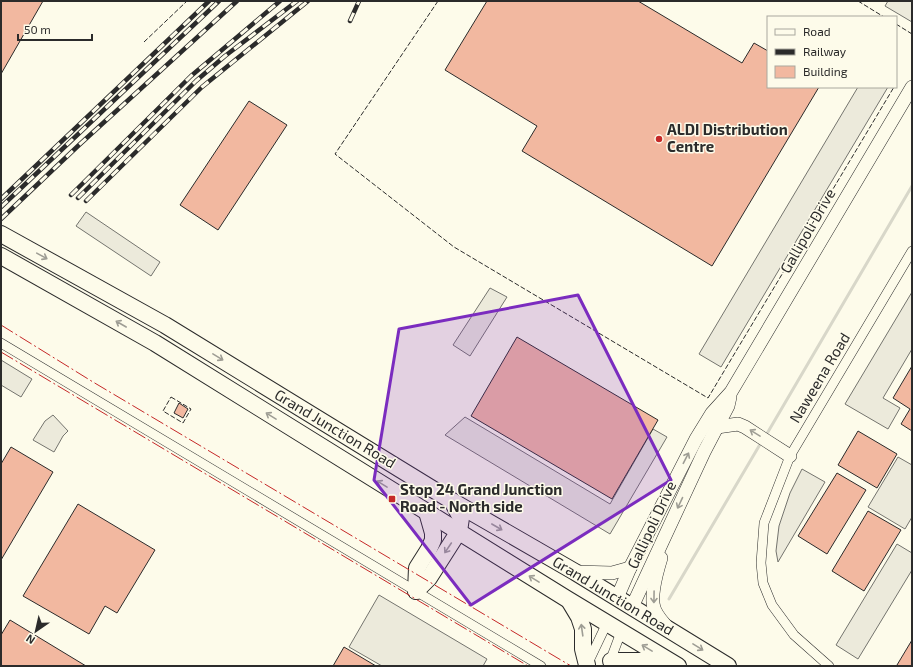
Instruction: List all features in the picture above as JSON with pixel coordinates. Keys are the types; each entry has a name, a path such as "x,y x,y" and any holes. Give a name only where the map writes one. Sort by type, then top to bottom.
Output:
{"highway":[{"name":"Grand Junction Road","path":"4,236 165,325 728,666"},
{"name":"Grand Junction Road","path":"1,256 174,355 678,666"},
{"path":"416,591 429,578 459,531 461,518 452,500"},
{"path":"416,591 417,568 433,540 433,533 427,512"},
{"path":"607,623 617,598"},
{"path":"568,599 579,617 583,629 584,649 587,665"},
{"path":"621,632 632,607"},
{"path":"610,663 646,662 664,666"}],"street":[{"name":"Gallipoli Drive","path":"617,598 630,568 696,439 712,413 731,392 912,87"},
{"name":"Naweena Road","path":"830,666 794,636 772,605 764,583 761,563 764,524 790,456 912,251"},
{"path":"1,343 540,665"},
{"name":"Gallipoli Drive","path":"632,607 728,406 731,392"},
{"path":"717,427 738,424 790,456"},
{"path":"667,531 654,587 654,607 658,616 668,629"},
{"path":"575,572 612,573 630,568"},
{"path":"587,665 607,623"},
{"path":"610,663 621,632"}],"highlighted area":[{"path":"578,295 671,480 471,605 374,480 399,329"}],"shaded area":[{"path":"888,1 912,1 912,22 885,6"},
{"path":"857,88 887,88 721,367 699,354"},
{"path":"86,212 160,262 151,276 76,226"},
{"path":"490,288 507,297 470,356 453,345"},
{"path":"912,292 912,349 883,398 900,408 888,429 845,404"},
{"path":"1,360 32,379 21,397 1,385"},
{"path":"53,415 68,431 63,436 54,452 33,440 45,421"},
{"path":"465,417 610,504 653,429 667,437 610,534 445,435"},
{"path":"898,457 912,465 912,517 905,529 868,507"},
{"path":"802,469 825,482 778,562 776,551 779,526 790,493"},
{"path":"897,544 912,553 912,570 858,659 836,645"},
{"path":"379,595 487,659 483,666 382,666 349,647"}],"building":[{"path":"1,1 43,1 1,74"},
{"name":"ALDI Distribution Centre","path":"487,1 638,1 742,63 754,43 767,50 767,88 818,88 712,266 522,151 537,126 445,70"},
{"path":"249,101 287,125 218,230 180,205"},
{"path":"517,337 658,420 612,499 471,416"},
{"path":"912,366 912,431 901,424 910,409 893,398"},
{"path":"179,403 188,409 183,418 174,413"},
{"path":"858,431 897,454 877,488 838,465"},
{"path":"11,447 53,472 1,560 1,464"},
{"path":"837,473 866,490 827,554 798,536"},
{"path":"78,504 155,550 117,613 105,606 89,634 23,596"},
{"path":"868,511 901,530 864,591 832,571"},
{"path":"10,620 86,666 1,666 1,635"},
{"path":"912,640 912,666 898,666 897,665"},
{"path":"344,647 376,666 333,666"}],"waterway":[{"path":"765,437 912,186"},
{"path":"669,599 762,441"}],"railway":[{"path":"1,199 209,1"},
{"path":"1,207 219,1"},
{"path":"1,219 79,145 237,1"},
{"path":"71,195 191,76 280,1"},
{"path":"78,198 196,81 225,56 297,1"},
{"path":"86,201 202,87 308,1"},
{"path":"350,21 359,1"}],"fence":[{"path":"144,42 187,1"},
{"path":"438,1 335,154 454,247 708,398 893,88"},
{"path":"858,1 882,16"},
{"path":"897,25 912,34"},
{"path":"171,397 191,409 183,423 163,411 171,397"}],"power":[{"path":"1,325 93,382 571,666"},
{"path":"1,352 528,666"}],"place":[{"name":"ALDI Distribution Centre","path":"659,139"},
{"name":"Stop 24 Grand Junction Road - North side","path":"392,499"}]}
